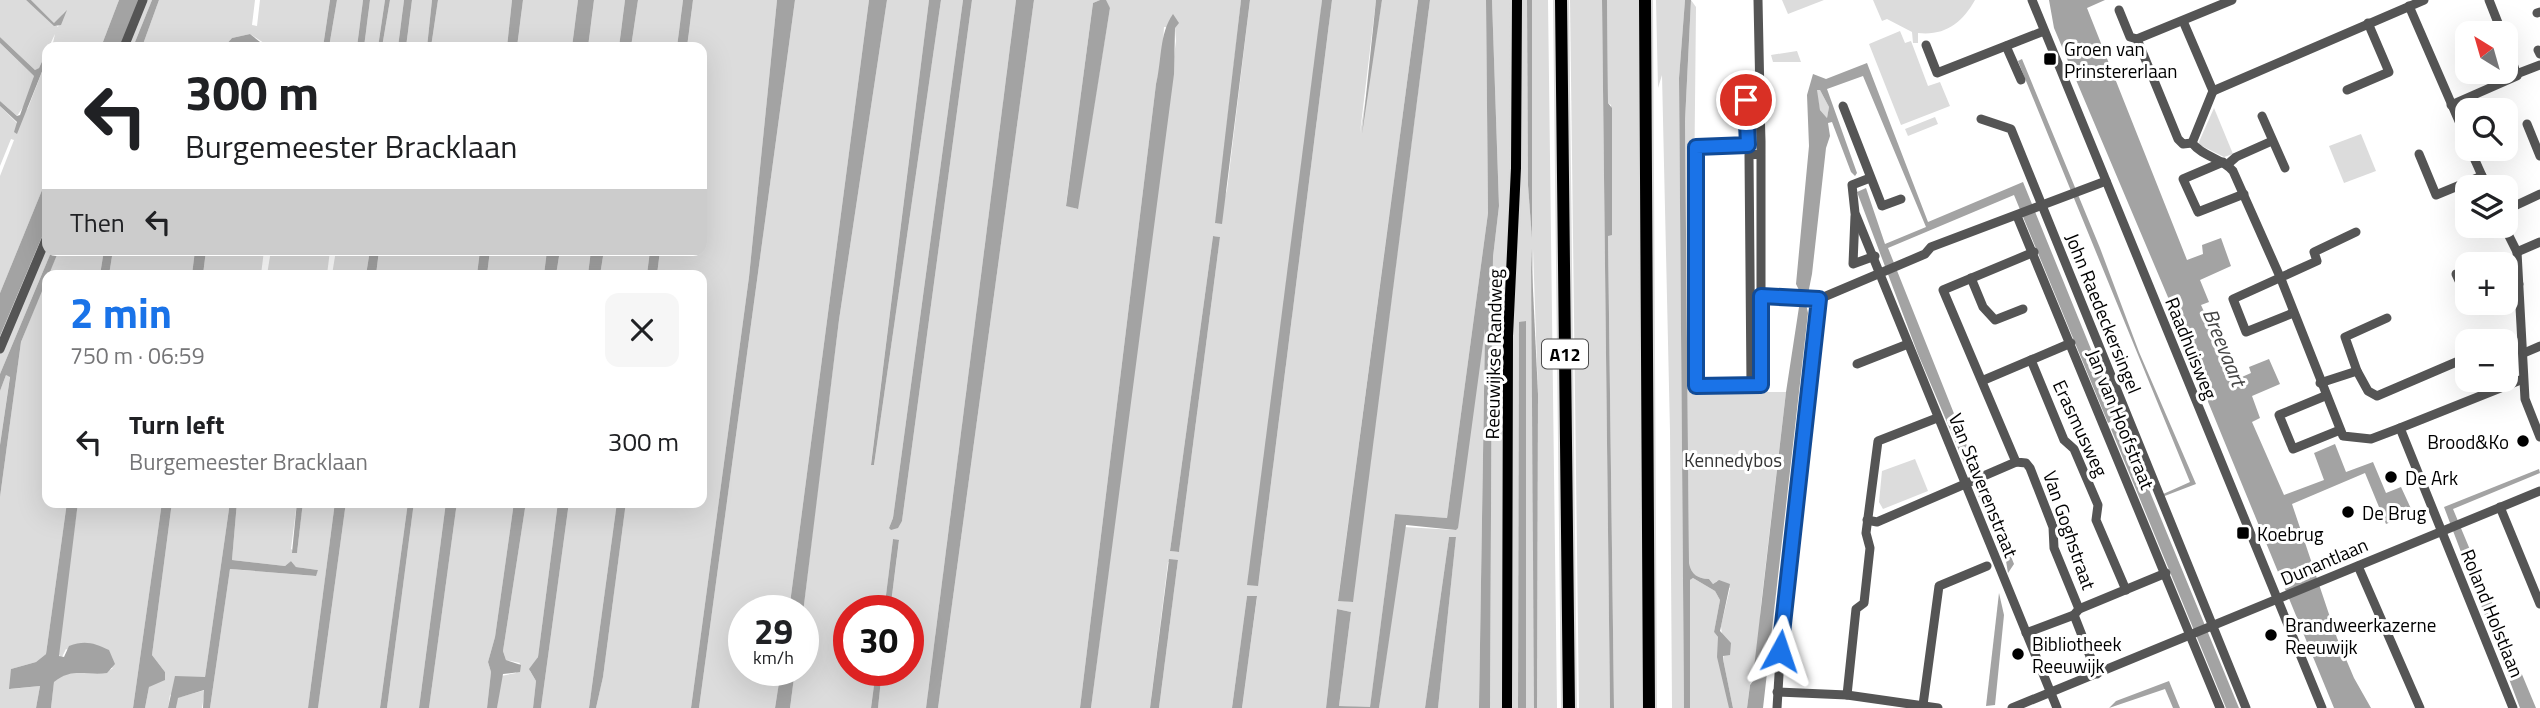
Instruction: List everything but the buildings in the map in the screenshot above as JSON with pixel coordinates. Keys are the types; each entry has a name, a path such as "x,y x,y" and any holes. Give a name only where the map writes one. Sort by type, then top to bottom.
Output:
{"highway":[{"name":"A12","path":"1561,0 1569,708"},
{"path":"1645,0 1649,708"}],"main road":[{"name":"Reeuwijkse Randweg","path":"1507,708 1508,344 1516,168 1517,0"}],"street":[{"path":"126,42 143,0"},
{"path":"1758,0 1760,97 1746,100 1748,145 1696,147 1696,386 1761,385 1760,107"},
{"name":"Raadhuisweg","path":"2032,0 2281,598 2322,708"},
{"path":"2119,10 2130,37 2137,39 2232,0"},
{"path":"2192,143 2213,91 2424,0"},
{"path":"2489,0 2497,21"},
{"path":"2409,6 2455,114"},
{"path":"2183,21 2213,91"},
{"path":"2347,90 2389,72 2368,23"},
{"path":"1926,45 1937,73 2044,31"},
{"path":"2137,39 2178,139 2183,144 2192,143"},
{"path":"2006,46 2021,80"},
{"path":"2451,105 2540,65"},
{"path":"1843,106 1882,206 1901,199"},
{"path":"2262,116 2285,169"},
{"name":"John Raedeckersingel","path":"1981,119 2011,129 2211,628 2246,708"},
{"path":"2527,124 2540,156"},
{"path":"2244,194 2198,212 2183,179 2272,141"},
{"path":"2192,143 2198,150 2225,163 2244,194 2343,436 2371,439 2524,379"},
{"path":"1751,385 1749,155 1761,154"},
{"path":"2419,154 2436,195 2455,187"},
{"path":"1870,178 1852,185 1855,214 1853,264 1875,256"},
{"path":"1750,296 1814,298 1882,272 1941,242 2106,181"},
{"path":"2518,204 2540,194"},
{"name":"Van Staverenstraat","path":"1855,214 1882,272 1937,418 1968,483 2057,708"},
{"name":"Jan van Hoofstraat","path":"2017,216 2220,708"},
{"path":"2293,313 2246,332 2233,299 2317,261 2314,252 2356,232"},
{"path":"2510,238 2517,252 2540,243"},
{"path":"0,349 42,249"},
{"path":"2023,309 1995,320 1983,307 1971,278 2034,252"},
{"path":"2518,268 2525,399 2540,437"},
{"name":"Van Goghstraat","path":"1971,278 1943,290 1976,373 1984,380 2017,462 2030,468 2053,527 2054,548 2097,674"},
{"path":"1777,708 1814,298"},
{"path":"2387,318 2345,337 2357,371 2371,394 2377,396 2455,363"},
{"path":"1984,380 2071,343"},
{"path":"1857,364 1908,344"},
{"path":"2524,353 2540,346"},
{"name":"Erasmusweg","path":"2031,360 2064,440 2074,449 2098,505 2096,520 2126,590"},
{"path":"2320,383 2357,371"},
{"path":"2325,396 2280,415 2293,449 2340,429"},
{"path":"1847,695 1856,609 1864,603 1870,548 1866,533 1867,520 1878,441 1937,418"},
{"name":"Roland Holstlaan","path":"2400,428 2445,530 2513,708"},
{"path":"1867,520 1877,522 2017,462"},
{"name":"Dunantlaan","path":"2012,708 2540,491"},
{"path":"2500,507 2540,604"},
{"path":"1923,705 1939,586 1987,566"},
{"path":"2358,566 2420,708"},
{"path":"2026,633 2166,573"},
{"path":"1777,692 1847,695 1861,703 1938,708"}],"green space":[{"path":"0,0 26,0 58,27 65,10 59,22 54,23 31,0 119,0 103,42 53,42 55,34 51,42 42,42 42,62 35,70 0,37"},
{"path":"139,0 152,0 135,42 123,42"},
{"path":"159,0 255,0 252,25 257,26 260,0 330,0 324,42 262,42 250,34 232,38 228,42 144,42"},
{"path":"337,0 363,0 358,42 330,42"},
{"path":"370,0 385,0 379,42 365,42"},
{"path":"390,0 404,0 399,42 383,42"},
{"path":"412,0 432,0 428,42 407,42"},
{"path":"438,0 512,0 508,42 432,42"},
{"path":"523,0 578,0 573,42 518,42"},
{"path":"594,0 625,0 620,42 589,42"},
{"path":"638,0 683,0 678,42 632,42"},
{"path":"693,0 777,0 749,277 691,708 596,708 603,677 625,508 707,508 707,270 658,270 659,256 707,256 707,42 688,42"},
{"path":"795,0 869,0 791,595 728,595 728,686 778,686 775,708 699,708"},
{"path":"887,0 929,0 871,464 874,465 941,0 963,0 893,518 889,528 902,521 972,0 1016,0 926,708 878,708 880,686 924,686 924,595 892,595 899,541 893,539 886,595 833,595 833,686 874,686 871,708 790,708 793,686 819,686 819,595 805,595 839,320"},
{"path":"1034,0 1100,0 1093,3 1066,205 1077,209 1110,8 1104,0 1241,0 1216,224 1227,190 1250,0 1322,0 1258,586 1332,0 1376,0 1360,133 1382,0 1418,0 1338,600 1352,602 1430,0 1486,0 1488,213 1447,518 1395,514 1370,708 1339,706 1351,612 1337,609 1326,708 1242,708 1257,597 1247,596 1232,708 1159,708 1178,560 1168,562 1150,708 1091,708 1176,41 1175,28 1164,27 1080,708 938,708","holes":["1213,236 1220,237 1179,552 1170,551"]},
{"path":"1492,0 1512,0 1502,708 1490,708 1493,257 1499,206"},
{"path":"1521,0 1527,0 1528,185 1532,239 1532,0 1548,0 1557,708 1537,708 1538,394 1533,249 1534,708 1526,708 1526,321 1519,323 1518,708 1511,708 1513,343"},
{"path":"1570,0 1602,0 1610,708 1579,708"},
{"path":"1607,0 1638,0 1642,708 1614,708 1608,235 1611,235 1611,105 1608,103"},
{"path":"1656,0 1685,0 1679,78 1684,708 1672,708 1670,431 1662,75 1658,88"},
{"name":"Kennedybos","path":"1691,0 1696,7 1692,392 1786,392 1761,605 1756,677 1750,684 1747,708 1733,708 1723,659 1727,640 1722,636 1721,626 1730,588 1717,581 1713,584 1709,579 1698,577 1691,570 1689,563 1685,121"},
{"path":"1782,0 1824,0 1788,14"},
{"path":"1873,0 1975,0 1952,26 1936,32 1918,33 1918,43 1913,43 1912,32 1887,19 1882,21"},
{"path":"1900,31 1905,43 1911,41 1928,86 1940,82 1950,106 1901,125 1869,44"},
{"path":"0,43 34,76 28,100 17,116 0,101"},
{"path":"1797,51 1801,62 1773,62 1771,55"},
{"path":"42,72 42,190 0,293 0,176 14,140 11,139 0,166 0,106 17,123 28,108"},
{"path":"1816,90 1820,90 1829,107 1827,118 1820,110"},
{"path":"2214,108 2233,154 2224,157 2198,144"},
{"path":"1935,117 1938,124 1908,136 1905,129"},
{"path":"2361,134 2376,171 2344,183 2329,146"},
{"path":"42,237 42,256 49,256 0,374 0,336"},
{"path":"56,256 103,256 101,270 50,270"},
{"path":"112,256 194,256 193,270 110,270"},
{"path":"205,256 263,256 262,270 204,270"},
{"path":"270,256 329,256 328,270 268,270"},
{"path":"335,256 369,256 367,270 333,270"},
{"path":"378,256 479,256 478,270 377,270"},
{"path":"489,256 546,256 545,270 488,270"},
{"path":"559,256 590,256 589,270 557,270"},
{"path":"603,256 649,256 648,270 601,270"},
{"path":"42,290 42,508 66,508 46,654 36,662 11,669 11,689 40,686 36,708 0,708 0,497 21,342"},
{"path":"1485,327 1479,708 1438,708 1456,537 1449,537 1425,708 1379,708 1404,527 1455,530"},
{"path":"6,375 10,376 0,445 0,391"},
{"path":"1915,459 1928,491 1883,509 1879,502 1882,471"},
{"path":"77,508 161,508 133,708 51,708 54,681 70,674 99,673 113,668 66,649 61,659 57,650"},
{"path":"171,508 229,508 205,677 170,695 168,708 145,708 149,687 165,672 152,655"},
{"path":"236,508 296,508 291,549 297,553 302,508 334,508 308,708 210,708 230,569 315,576 318,570 296,567 291,561 285,566 232,560"},
{"path":"345,508 407,508 380,708 318,708"},
{"path":"413,508 445,508 419,708 387,708"},
{"path":"456,508 513,508 495,637 488,662 491,672 487,708 429,708"},
{"path":"525,508 557,508 538,657 530,671 536,681 533,708 497,708 501,676 516,673 520,663 506,660 503,651"},
{"path":"568,508 616,508 589,708 541,708"},
{"path":"1693,578 1715,591 1720,600 1714,632 1718,637 1729,708 1690,708 1690,580"},
{"path":"205,690 202,708 176,708 177,698"}],"shaded area":[{"path":"26,0 31,0 54,23 67,10 61,25 54,26"},
{"path":"119,0 139,0 123,42 103,42"},
{"path":"152,0 159,0 144,42 135,42"},
{"path":"330,0 337,0 330,42 324,42"},
{"path":"363,0 370,0 365,42 358,42"},
{"path":"385,0 390,0 383,42 379,42"},
{"path":"404,0 412,0 407,42 399,42"},
{"path":"432,0 438,0 432,42 428,42"},
{"path":"512,0 523,0 518,42 508,42"},
{"path":"578,0 594,0 589,42 573,42"},
{"path":"625,0 638,0 632,42 620,42"},
{"path":"683,0 693,0 688,42 678,42"},
{"path":"777,0 795,0 699,708 691,708 749,277"},
{"path":"869,0 887,0 839,320 805,595 791,595"},
{"path":"929,0 941,0 874,465 871,465"},
{"path":"963,0 972,0 902,521 898,528 891,530 889,528 893,518"},
{"path":"1016,0 1034,0 938,708 926,708"},
{"path":"1106,0 1110,8 1078,209 1066,206 1093,3"},
{"path":"1241,0 1250,0 1222,224 1215,223"},
{"path":"1322,0 1332,0 1258,586 1247,585"},
{"path":"1376,0 1382,0 1362,134"},
{"path":"1418,0 1430,0 1353,602 1338,601"},
{"path":"1486,0 1492,0 1499,206 1493,257 1490,708 1479,708 1485,329 1458,528 1456,530 1406,525 1379,708 1326,708 1337,609 1351,612 1339,706 1370,707 1395,514 1447,518 1488,213"},
{"path":"1527,0 1532,0 1532,239 1528,185"},
{"path":"1602,0 1607,0 1608,103 1612,108 1612,235 1608,236 1614,708 1610,708"},
{"path":"1685,0 1691,0 1685,121 1689,563 1691,570 1698,577 1709,579 1713,584 1719,580 1730,584 1720,631 1731,643 1730,655 1723,656 1723,659 1733,708 1729,708 1717,657 1718,637 1714,632 1720,600 1715,591 1693,578 1690,580 1690,708 1684,708 1679,78"},
{"path":"2049,0 2105,0 2087,8 2187,260 2203,254 2202,245 2221,238 2231,266 2200,280 2209,302 2201,305 2235,380 2251,373 2249,367 2269,359 2280,384 2252,396 2260,418 2252,422 2284,495 2324,480 2314,453 2335,444 2346,472 2373,462 2386,493 2401,487 2413,513 2386,524 2365,473 2292,504 2337,638 2354,678 2371,708 2334,708 2204,392 2195,361 2054,28"},
{"path":"1173,14 1179,23 1175,28 1174,74 1091,708 1080,708 1156,84 1165,30"},
{"path":"250,34 260,42 228,42 232,38"},
{"path":"0,37 35,70 42,62 42,72 17,134 14,132 17,122 0,106 0,101 17,116 20,115 34,76 0,43"},
{"path":"2022,59 2100,248 2139,352 2196,484 2162,497 2161,495 2190,482 2018,61"},
{"path":"1867,63 1928,222 2023,182 2119,418 2108,423 2014,195 1888,248 2014,564 2008,573 2006,561 1918,354 1857,192 1866,188 1885,244 1926,227 1863,76 1827,89 1857,173 1855,176 1851,172 1832,122 1828,123 1830,136 1826,148 1812,274 1806,304 1808,313 1763,708 1747,708 1750,685 1756,677 1754,668 1786,392 1801,294 1796,284 1809,146 1807,95 1813,74 1826,79","holes":["1817,90 1820,90 1829,107 1827,118 1820,110"]},
{"path":"42,190 42,237 0,336 0,293"},
{"path":"1213,236 1220,237 1179,552 1170,551"},
{"path":"1531,249 1538,394 1537,708 1534,708"},
{"path":"49,256 57,256 51,270 44,270"},
{"path":"103,256 112,256 110,270 101,270"},
{"path":"194,256 205,256 204,270 193,270"},
{"path":"369,256 378,256 377,270 367,270"},
{"path":"479,256 489,256 488,270 478,270"},
{"path":"546,256 559,256 557,270 545,270"},
{"path":"590,256 603,256 601,270 589,270"},
{"path":"649,256 659,256 658,270 648,270"},
{"path":"42,274 42,291 21,342 0,497 0,445 10,377 6,375 0,391 0,374"},
{"path":"1526,321 1526,708 1518,708 1519,322"},
{"path":"2122,424 2239,708 2226,708 2111,429"},
{"path":"2539,469 2540,473 2453,509 2536,708 2520,708 2444,507"},
{"path":"66,508 77,508 59,656 64,657 69,646 89,643 109,650 115,664 107,673 73,673 61,677 54,682 51,708 36,708 40,686 9,689 11,669 36,662 46,654"},
{"path":"161,508 171,508 152,655 165,672 165,680 149,687 145,708 133,708"},
{"path":"229,508 236,508 232,560 285,566 291,561 296,567 318,570 316,576 230,569 210,708 203,708 204,690 178,698 176,708 168,708 175,676 205,677"},
{"path":"296,508 302,508 297,553 292,553"},
{"path":"334,508 345,508 318,708 308,708"},
{"path":"407,508 413,508 387,708 380,708"},
{"path":"445,508 456,508 429,708 419,708"},
{"path":"513,508 525,508 503,651 506,660 521,665 520,672 503,674 497,708 487,708 491,672 488,662 495,637"},
{"path":"557,508 568,508 541,708 533,708 536,681 529,669 538,657"},
{"path":"616,508 625,508 603,677 596,708 589,708"},
{"path":"1449,537 1456,537 1438,708 1425,708"},
{"path":"893,539 899,540 892,595 886,595"},
{"path":"1169,559 1178,560 1159,708 1150,708"},
{"path":"1999,593 2004,615 1995,705 1986,706"},
{"path":"1247,596 1257,596 1242,708 1232,708"},
{"path":"2169,681 2180,708 2173,708 2165,689 2109,708 2116,701"},
{"path":"778,686 793,686 790,708 775,708"},
{"path":"874,686 880,686 878,708 871,708"}],"place":[{"name":"Groen van Prinstererlaan","path":"2050,59"},
{"name":"Brood&Ko","path":"2523,441"},
{"name":"De Ark","path":"2391,477"},
{"name":"De Brug","path":"2348,512"},
{"name":"Koebrug","path":"2243,533"},
{"name":"Brandweerkazerne Reeuwijk","path":"2271,635"},
{"name":"Bibliotheek Reeuwijk","path":"2018,654"}],"route":[{"path":"1746,100 1748,145 1696,147 1696,386 1761,385 1761,296 1789,295 1819,299 1780,651"}],"water label":[{"name":"Breevaart","path":"2225,347"}]}
